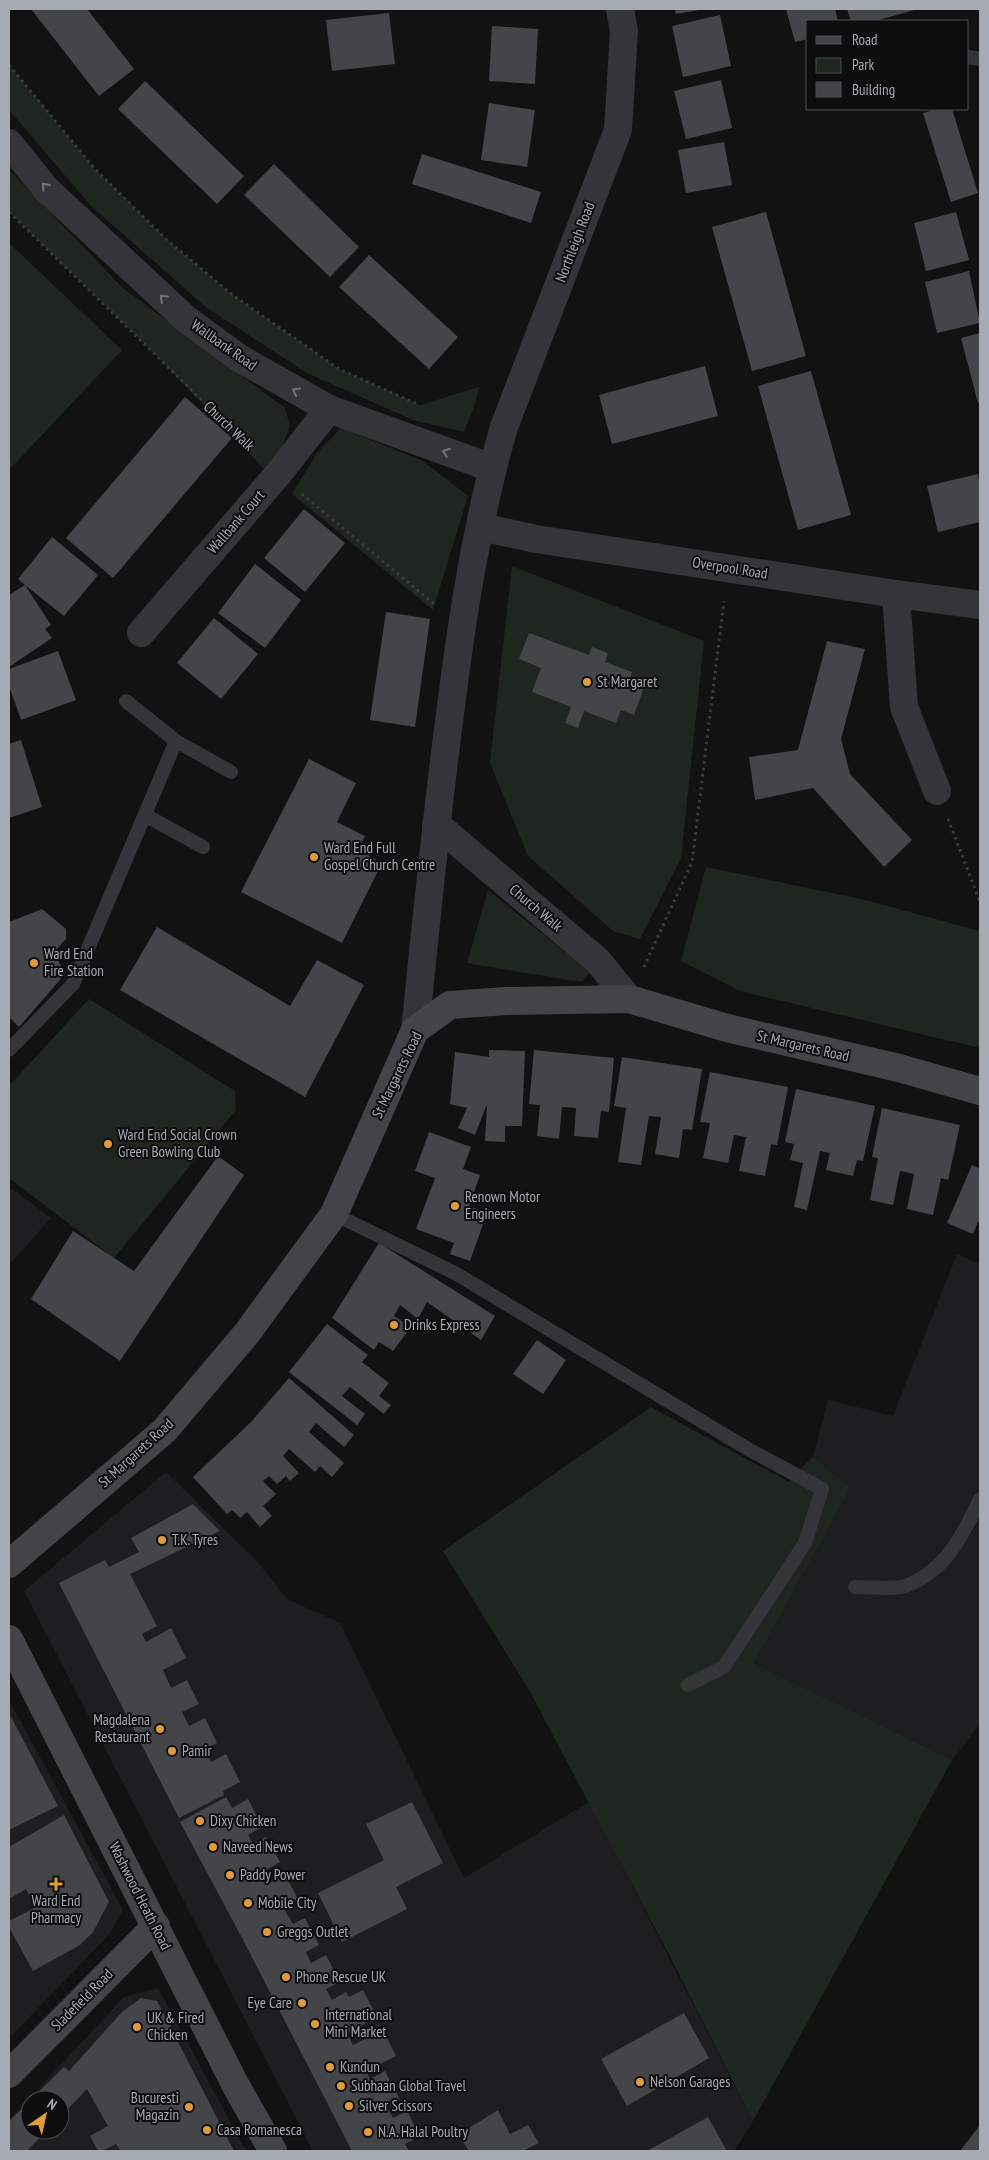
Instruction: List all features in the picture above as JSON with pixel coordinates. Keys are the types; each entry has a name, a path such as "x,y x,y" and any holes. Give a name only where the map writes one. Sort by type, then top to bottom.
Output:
{"street":[{"name":"Northleigh Road","path":"492,468 504,427 618,130 624,32 620,9"},
{"name":"Wallbank Road","path":"9,143 46,189 186,319 239,358 329,409 492,468"},
{"name":"Wallbank Court","path":"141,633 278,474 329,409"},
{"path":"416,1030 436,824 461,626 492,468"},
{"name":"Overpool Road","path":"481,527 536,539 980,605"},
{"path":"896,594 904,707 937,791"},
{"name":"Church Walk","path":"436,824 598,961 629,999"},
{"name":"St Margarets Road","path":"9,1564 165,1430 248,1333 334,1214 416,1030 450,1005 506,1001 629,999 727,1028 899,1068 980,1091"},
{"name":"Washwood Heath Road","path":"9,1639 236,2086 273,2151"},
{"name":"Sladefield Road","path":"9,2074 156,1926"}],"lane":[{"path":"126,701 176,741 231,772"},
{"path":"9,1050 72,984 176,741"},
{"path":"145,815 203,847"},
{"path":"334,1214 455,1273 748,1449 822,1488 804,1543 724,1667 688,1685"},
{"path":"855,1587 904,1587 938,1568 962,1536 980,1499"}],"path":[{"path":"9,66 94,168 167,240 230,293 339,369 420,405"},
{"name":"Church Walk","path":"9,212 278,474 461,626"},
{"path":"629,999 692,862 728,568"},
{"path":"937,791 980,902"}],"shaded area":[{"path":"9,1187 51,1218 9,1265"},
{"path":"957,1254 980,1264 980,1724 952,1760 754,1663 849,1488 813,1456 828,1400 893,1416"},
{"path":"166,1472 256,1560 287,1599 340,1623 464,1878 589,1802 753,2121 734,2151 313,2151 24,1591"},
{"path":"9,1700 123,1910 109,1935 10,2037 9,2035"},
{"path":"158,1988 246,2151 9,2151 9,2120 20,2108 20,2140 70,2140 70,2090 37,2090 124,1997"}],"green space":[{"path":"9,65 94,168 167,240 230,293 339,369 420,405 479,387 475,404 464,432 413,420 307,373 207,308 92,207 9,110"},
{"path":"9,170 123,288 285,408 290,426 283,445 264,469 161,360 9,212"},
{"path":"9,243 122,350 9,470"},
{"path":"341,428 423,461 468,496 433,610 292,494 317,453"},
{"path":"512,566 704,641 681,858 640,939 613,931 528,856 490,763"},
{"path":"706,867 861,899 980,931 980,1048 740,991 681,961"},
{"path":"488,890 590,972 582,982 467,963"},
{"name":"Ward End Social Crown Green Bowling Club","path":"89,999 235,1091 236,1110 114,1258 9,1178 9,1086"},
{"path":"651,1407 789,1482 813,1456 850,1488 754,1663 952,1760 753,2121 666,1949 529,1690 443,1551"}],"building":[{"path":"31,9 87,9 134,69 99,96"},
{"path":"675,9 699,9 699,10 676,14"},
{"path":"786,9 835,9 838,20 806,20 806,39 795,42"},
{"path":"847,9 918,9 879,20 851,20"},
{"path":"389,13 395,64 332,71 326,20"},
{"path":"720,15 731,66 683,77 672,26"},
{"path":"492,26 538,29 535,84 489,81"},
{"path":"721,80 732,128 686,139 674,91"},
{"path":"145,81 244,176 217,204 118,109"},
{"path":"489,103 535,110 527,167 481,160"},
{"path":"934,110 952,110 978,193 951,202 923,113"},
{"path":"724,142 732,185 686,193 678,150"},
{"path":"422,154 541,192 531,223 412,184"},
{"path":"274,164 359,247 330,277 244,195"},
{"path":"766,212 806,356 752,371 712,227"},
{"path":"956,212 969,260 926,271 914,223"},
{"path":"369,255 458,337 429,369 339,287"},
{"path":"969,271 980,323 937,333 925,282"},
{"path":"980,333 980,402 978,403 961,338"},
{"path":"705,366 718,416 612,444 599,395"},
{"path":"811,371 851,515 798,530 758,386"},
{"path":"185,397 232,438 113,578 66,538"},
{"path":"978,474 980,522 938,532 927,486"},
{"path":"304,509 345,543 305,592 264,558"},
{"path":"52,537 98,575 64,616 18,579"},
{"path":"255,564 301,600 265,648 218,613"},
{"path":"25,585 51,625 45,629 52,638 9,667 9,595"},
{"path":"386,612 430,619 415,727 370,720"},
{"path":"214,618 258,654 221,699 177,663"},
{"name":"St Margaret","path":"529,633 589,655 592,647 608,653 605,662 632,672 630,679 645,685 634,715 621,710 616,723 584,711 578,728 565,723 571,707 532,692 541,668 519,659"},
{"path":"827,641 865,649 841,739 850,774 912,840 884,867 813,788 755,800 749,757 798,750"},
{"path":"58,651 76,700 21,720 9,686 9,669"},
{"path":"21,740 42,807 9,818 9,744"},
{"name":"Ward End Full Gospel Church Centre","path":"309,759 356,783 337,822 365,836 358,850 382,863 342,943 241,892"},
{"name":"Ward End Fire Station","path":"42,909 66,929 66,939 54,952 65,974 19,1027 9,1017 9,922"},
{"path":"157,927 290,1006 317,960 364,985 305,1097 120,990"},
{"path":"489,1050 525,1051 522,1126 505,1126 505,1142 485,1141 487,1104 475,1135 458,1128 467,1108 450,1104 455,1052 489,1057"},
{"path":"534,1050 614,1058 609,1112 601,1111 598,1138 574,1136 576,1108 562,1107 559,1139 537,1136 540,1105 529,1104"},
{"path":"622,1057 702,1069 692,1130 683,1129 679,1158 655,1154 661,1117 649,1116 641,1165 618,1162 626,1108 614,1106"},
{"path":"710,1072 788,1087 777,1145 771,1144 765,1176 739,1171 746,1137 734,1135 728,1163 703,1158 710,1123 700,1122"},
{"path":"796,1089 875,1106 863,1161 857,1160 853,1176 826,1170 830,1153 820,1151 807,1210 794,1207 803,1163 790,1160 794,1144 785,1142"},
{"path":"882,1108 960,1125 948,1180 941,1178 933,1215 907,1209 914,1174 900,1171 893,1205 870,1200 878,1158 872,1157"},
{"path":"429,1132 471,1147 463,1169 480,1175 469,1206 487,1213 470,1261 450,1254 454,1243 416,1229 435,1178 415,1171"},
{"path":"218,1156 244,1175 120,1361 31,1299 73,1231 134,1271"},
{"path":"972,1165 980,1169 980,1223 978,1222 973,1234 947,1223"},
{"path":"379,1243 495,1316 481,1340 427,1302 418,1319 400,1305 394,1316 411,1327 393,1351 379,1342 374,1350 332,1318"},
{"path":"327,1324 368,1355 362,1362 389,1383 379,1396 391,1405 384,1414 350,1387 342,1396 365,1414 357,1425 289,1372"},
{"path":"537,1340 566,1360 543,1394 513,1374"},
{"path":"289,1378 354,1435 344,1447 316,1423 309,1432 344,1463 332,1477 320,1466 315,1472 289,1449 283,1456 299,1473 290,1481 286,1476 277,1484 269,1476 263,1481 276,1494 263,1506 272,1516 260,1527 247,1512 240,1518 232,1510 227,1514 193,1477 251,1422"},
{"path":"193,1504 220,1531 130,1574 157,1626 142,1634 146,1642 171,1628 186,1658 163,1670 171,1688 187,1680 199,1704 182,1712 189,1726 205,1718 217,1743 205,1749 211,1762 226,1754 240,1782 223,1791 224,1795 179,1818 59,1583 105,1560 109,1567 139,1552 131,1538"},
{"path":"9,1713 58,1806 9,1830"},
{"path":"226,1797 232,1808 248,1799 262,1827 248,1835 253,1844 266,1837 280,1862 264,1871 270,1883 285,1875 298,1899 283,1907 293,1924 305,1918 319,1945 306,1952 311,1963 326,1955 340,1982 326,1989 332,2000 346,1992 349,1997 363,1990 377,2017 347,2033 353,2045 383,2030 396,2056 366,2071 370,2079 385,2071 400,2100 387,2107 393,2118 407,2111 420,2136 405,2144 409,2151 352,2151 180,1822"},
{"path":"412,1802 443,1863 396,1887 407,1909 342,1942 318,1893 384,1860 366,1824"},
{"path":"64,1815 109,1902 93,1932 80,1945 33,1971 9,1927 9,1921 36,1907 26,1889 9,1899 9,1847"},
{"path":"141,1998 157,2001 234,2151 121,2151 116,2144 98,2151 90,2136 108,2126 87,2089 70,2107 70,2090 40,2090 64,2067 69,2071 122,2012"},
{"name":"Nelson Garages","path":"684,2013 709,2058 627,2106 601,2059"},
{"path":"20,2110 20,2140 37,2140 27,2151 9,2151 9,2121"},
{"path":"498,2110 510,2134 528,2125 539,2143 522,2151 469,2151 458,2135"},
{"path":"708,2117 727,2151 647,2151"},
{"path":"980,2125 980,2151 960,2151"}],"place":[{"name":"St Margaret","path":"587,682"},
{"name":"Ward End Full Gospel Church Centre","path":"314,857"},
{"name":"Ward End Fire Station","path":"34,963"},
{"name":"Ward End Social Crown Green Bowling Club","path":"108,1144"},
{"name":"Renown Motor Engineers","path":"455,1206"},
{"name":"Drinks Express","path":"394,1325"},
{"name":"T.K. Tyres","path":"162,1540"},
{"name":"Magdalena Restaurant","path":"160,1729"},
{"name":"Pamir","path":"172,1751"},
{"name":"Dixy Chicken","path":"200,1821"},
{"name":"Naveed News","path":"213,1847"},
{"name":"Paddy Power","path":"230,1875"},
{"name":"Ward End Pharmacy","path":"56,1884"},
{"name":"Mobile City","path":"248,1903"},
{"name":"Greggs Outlet","path":"267,1932"},
{"name":"Phone Rescue UK","path":"286,1977"},
{"name":"Eye Care","path":"302,2003"},
{"name":"International Mini Market","path":"315,2024"},
{"name":"UK & Fired Chicken","path":"137,2027"},
{"name":"Kundun","path":"330,2067"},
{"name":"Nelson Garages","path":"640,2082"},
{"name":"Subhaan Global Travel","path":"341,2086"},
{"name":"Silver Scissors","path":"349,2106"},
{"name":"Bucuresti Magazin","path":"189,2107"},
{"name":"Casa Romanesca","path":"207,2130"},
{"name":"N.A. Halal Poultry","path":"368,2132"}]}
